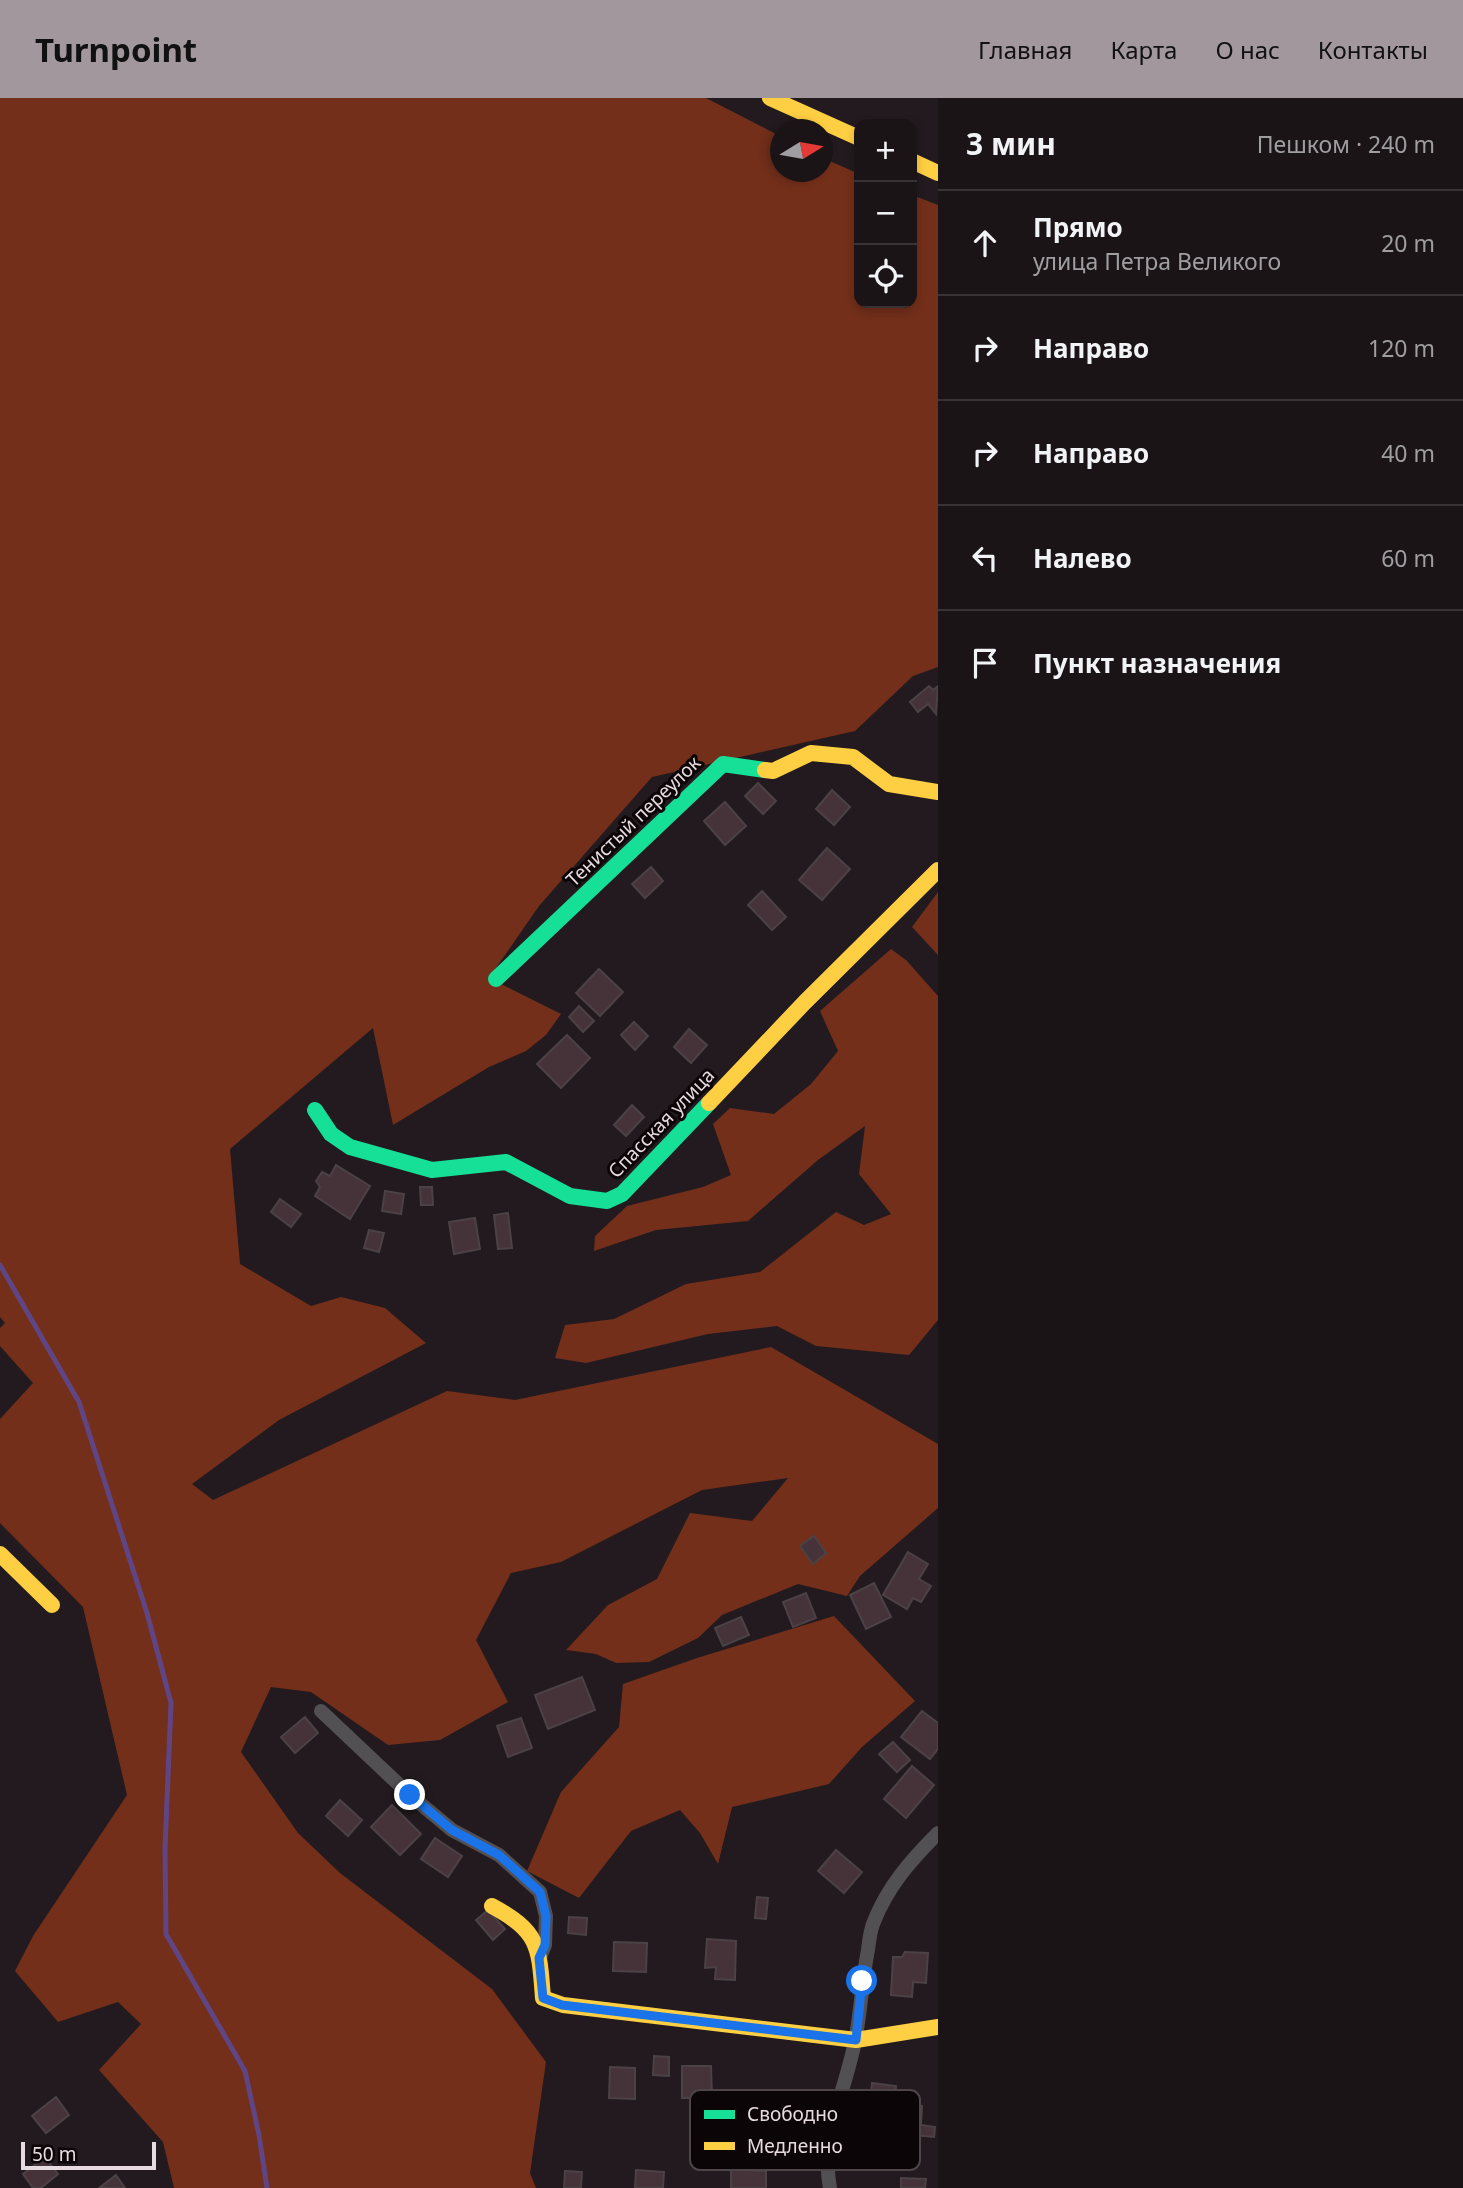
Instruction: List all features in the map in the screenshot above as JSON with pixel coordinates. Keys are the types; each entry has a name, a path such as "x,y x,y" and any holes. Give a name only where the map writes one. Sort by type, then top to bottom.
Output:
{"street":[{"path":"770,98 854,136"},
{"path":"917,163 938,173"},
{"name":"Тенистый переулок","path":"496,979 723,764 773,771 811,753 853,757 889,784 938,792"},
{"name":"Спасская улица","path":"315,1110 331,1134 350,1147 432,1170 506,1162 570,1196 590,1200 614,1199 622,1194 805,1002 938,870"},
{"path":"0,1554 52,1605"},
{"path":"321,1711 410,1795 452,1830 499,1855 540,1892 546,1916 545,1945 539,1958"},
{"path":"842,2090 856,2040 862,1981 872,1926 891,1886 909,1862 938,1832"},
{"path":"492,1906 510,1914 533,1936 539,1948 543,1998 562,2005 856,2040 938,2027"},
{"path":"829,2170 830,2188"}],"shaded area":[{"path":"0,98 706,98 770,131 770,182 833,182 833,162 854,172 854,308 917,308 917,197 938,205 938,667 913,676 855,731 652,777 539,906 489,978 561,1014 546,1035 526,1051 489,1067 393,1125 373,1028 230,1149 240,1264 311,1306 341,1297 385,1308 426,1343 279,1420 192,1484 213,1500 447,1391 515,1400 771,1347 938,1444 938,1508 860,1576 847,1596 798,1584 722,1615 698,1638 649,1662 616,1663 596,1654 566,1650 608,1605 657,1579 690,1513 752,1521 788,1478 702,1490 561,1562 511,1573 476,1640 508,1702 440,1740 388,1745 311,1692 271,1687 241,1752 298,1833 340,1873 492,1989 546,2062 530,2173 536,2188 174,2188 163,2142 99,2070 141,2024 118,2002 58,2022 15,1971 33,1936 127,1795 83,1607 0,1523 0,1419 33,1383 0,1346 0,1328 5,1323 0,1317"},
{"path":"938,892 938,955 912,927"},
{"path":"891,949 906,960 938,996 938,1320 909,1355 816,1346 777,1326 708,1334 586,1363 555,1358 565,1325 614,1319 686,1284 760,1272 836,1212 864,1225 891,1214 859,1174 865,1126 818,1160 748,1221 656,1230 594,1251 595,1236 627,1206 703,1187 731,1175 713,1124 730,1108 774,1114 811,1084 838,1051 820,1011"},
{"path":"834,1616 915,1701 862,1747 829,1784 732,1807 718,1864 700,1833 680,1810 631,1831 579,1898 527,1871 561,1792 619,1727 623,1684"}],"building":[{"path":"929,686 933,690 938,686 936,714 928,704 918,712 910,702"},
{"path":"758,783 776,801 763,814 745,796"},
{"path":"832,790 850,807 834,825 816,809"},
{"path":"725,802 746,826 725,845 704,821"},
{"path":"827,848 850,869 822,900 799,880"},
{"path":"651,867 663,881 645,898 632,884"},
{"path":"762,891 786,917 772,930 748,905"},
{"path":"599,969 623,992 600,1016 576,993"},
{"path":"579,1006 594,1021 583,1032 569,1017"},
{"path":"634,1022 648,1036 635,1050 621,1035"},
{"path":"689,1029 707,1045 691,1063 674,1047"},
{"path":"567,1035 590,1058 561,1088 537,1064"},
{"path":"632,1105 644,1117 626,1136 614,1125"},
{"path":"336,1165 370,1186 350,1219 315,1196 320,1187 316,1181 322,1172 330,1176"},
{"path":"420,1187 432,1187 433,1205 421,1205"},
{"path":"385,1191 404,1194 401,1214 382,1211"},
{"path":"280,1199 301,1214 291,1227 271,1212"},
{"path":"508,1213 512,1248 498,1249 494,1215"},
{"path":"475,1218 480,1249 454,1254 449,1222"},
{"path":"369,1230 384,1233 379,1252 364,1248"},
{"path":"814,1536 826,1553 813,1564 800,1546"},
{"path":"908,1552 928,1564 919,1579 931,1586 921,1602 913,1598 907,1609 883,1595"},
{"path":"874,1583 891,1617 866,1629 850,1595"},
{"path":"806,1593 816,1618 793,1627 783,1602"},
{"path":"741,1617 749,1635 723,1646 715,1628"},
{"path":"582,1677 595,1710 548,1729 535,1695"},
{"path":"922,1711 938,1723 938,1749 930,1759 901,1737"},
{"path":"305,1717 318,1733 295,1753 281,1737"},
{"path":"521,1718 532,1748 508,1757 497,1726"},
{"path":"893,1742 910,1760 897,1772 879,1754"},
{"path":"912,1766 934,1785 906,1818 884,1799"},
{"path":"340,1800 362,1820 348,1836 326,1816"},
{"path":"392,1805 421,1834 400,1855 371,1827"},
{"path":"435,1838 462,1856 448,1877 421,1859"},
{"path":"836,1850 862,1872 844,1893 818,1871"},
{"path":"757,1897 768,1898 766,1919 755,1918"},
{"path":"488,1910 505,1929 493,1940 476,1920"},
{"path":"569,1917 587,1918 586,1935 568,1933"},
{"path":"707,1939 736,1941 735,1980 715,1979 716,1967 705,1968"},
{"path":"614,1942 647,1943 646,1972 613,1971"},
{"path":"905,1952 928,1953 926,1983 913,1982 912,1997 891,1995 893,1957 902,1957"},
{"path":"654,2056 669,2057 669,2076 653,2075"},
{"path":"682,2066 711,2066 712,2090 690,2090 690,2098 682,2098"},
{"path":"610,2067 635,2068 635,2099 609,2098"},
{"path":"872,2083 896,2086 896,2090 871,2090"},
{"path":"56,2097 69,2115 46,2133 32,2116"},
{"path":"920,2106 921,2125 935,2127 934,2137 920,2136"},
{"path":"45,2157 58,2174 41,2188 33,2188 23,2174"},
{"path":"636,2170 664,2172 663,2188 635,2188"},
{"path":"731,2170 766,2171 766,2188 731,2188"},
{"path":"565,2171 582,2172 581,2188 564,2188"},
{"path":"116,2175 125,2188 99,2188"},
{"path":"901,2178 926,2179 925,2188 901,2188"}],"waterway":[{"path":"0,1265 79,1402 147,1613 171,1703 165,1849 166,1934 245,2071 267,2188"}],"traffic: fast":[{"path":"496,979 723,764 765,770"},
{"path":"315,1110 331,1134 350,1147 432,1170 506,1162 570,1196 607,1201 622,1194 709,1103"}],"traffic: slow":[{"path":"770,98 854,136"},
{"path":"917,163 938,173"},
{"path":"765,770 773,771 811,753 853,757 889,784 938,792"},
{"path":"709,1103 805,1002 938,870"},
{"path":"0,1554 52,1605"},
{"path":"492,1906 508,1915 528,1933 538,1953 543,1998 563,2005 856,2040 938,2027"}],"route":[{"path":"410,1795 452,1830 499,1855 540,1892 546,1916 545,1945 539,1958 543,1998 562,2005 856,2040 862,1981"}]}
